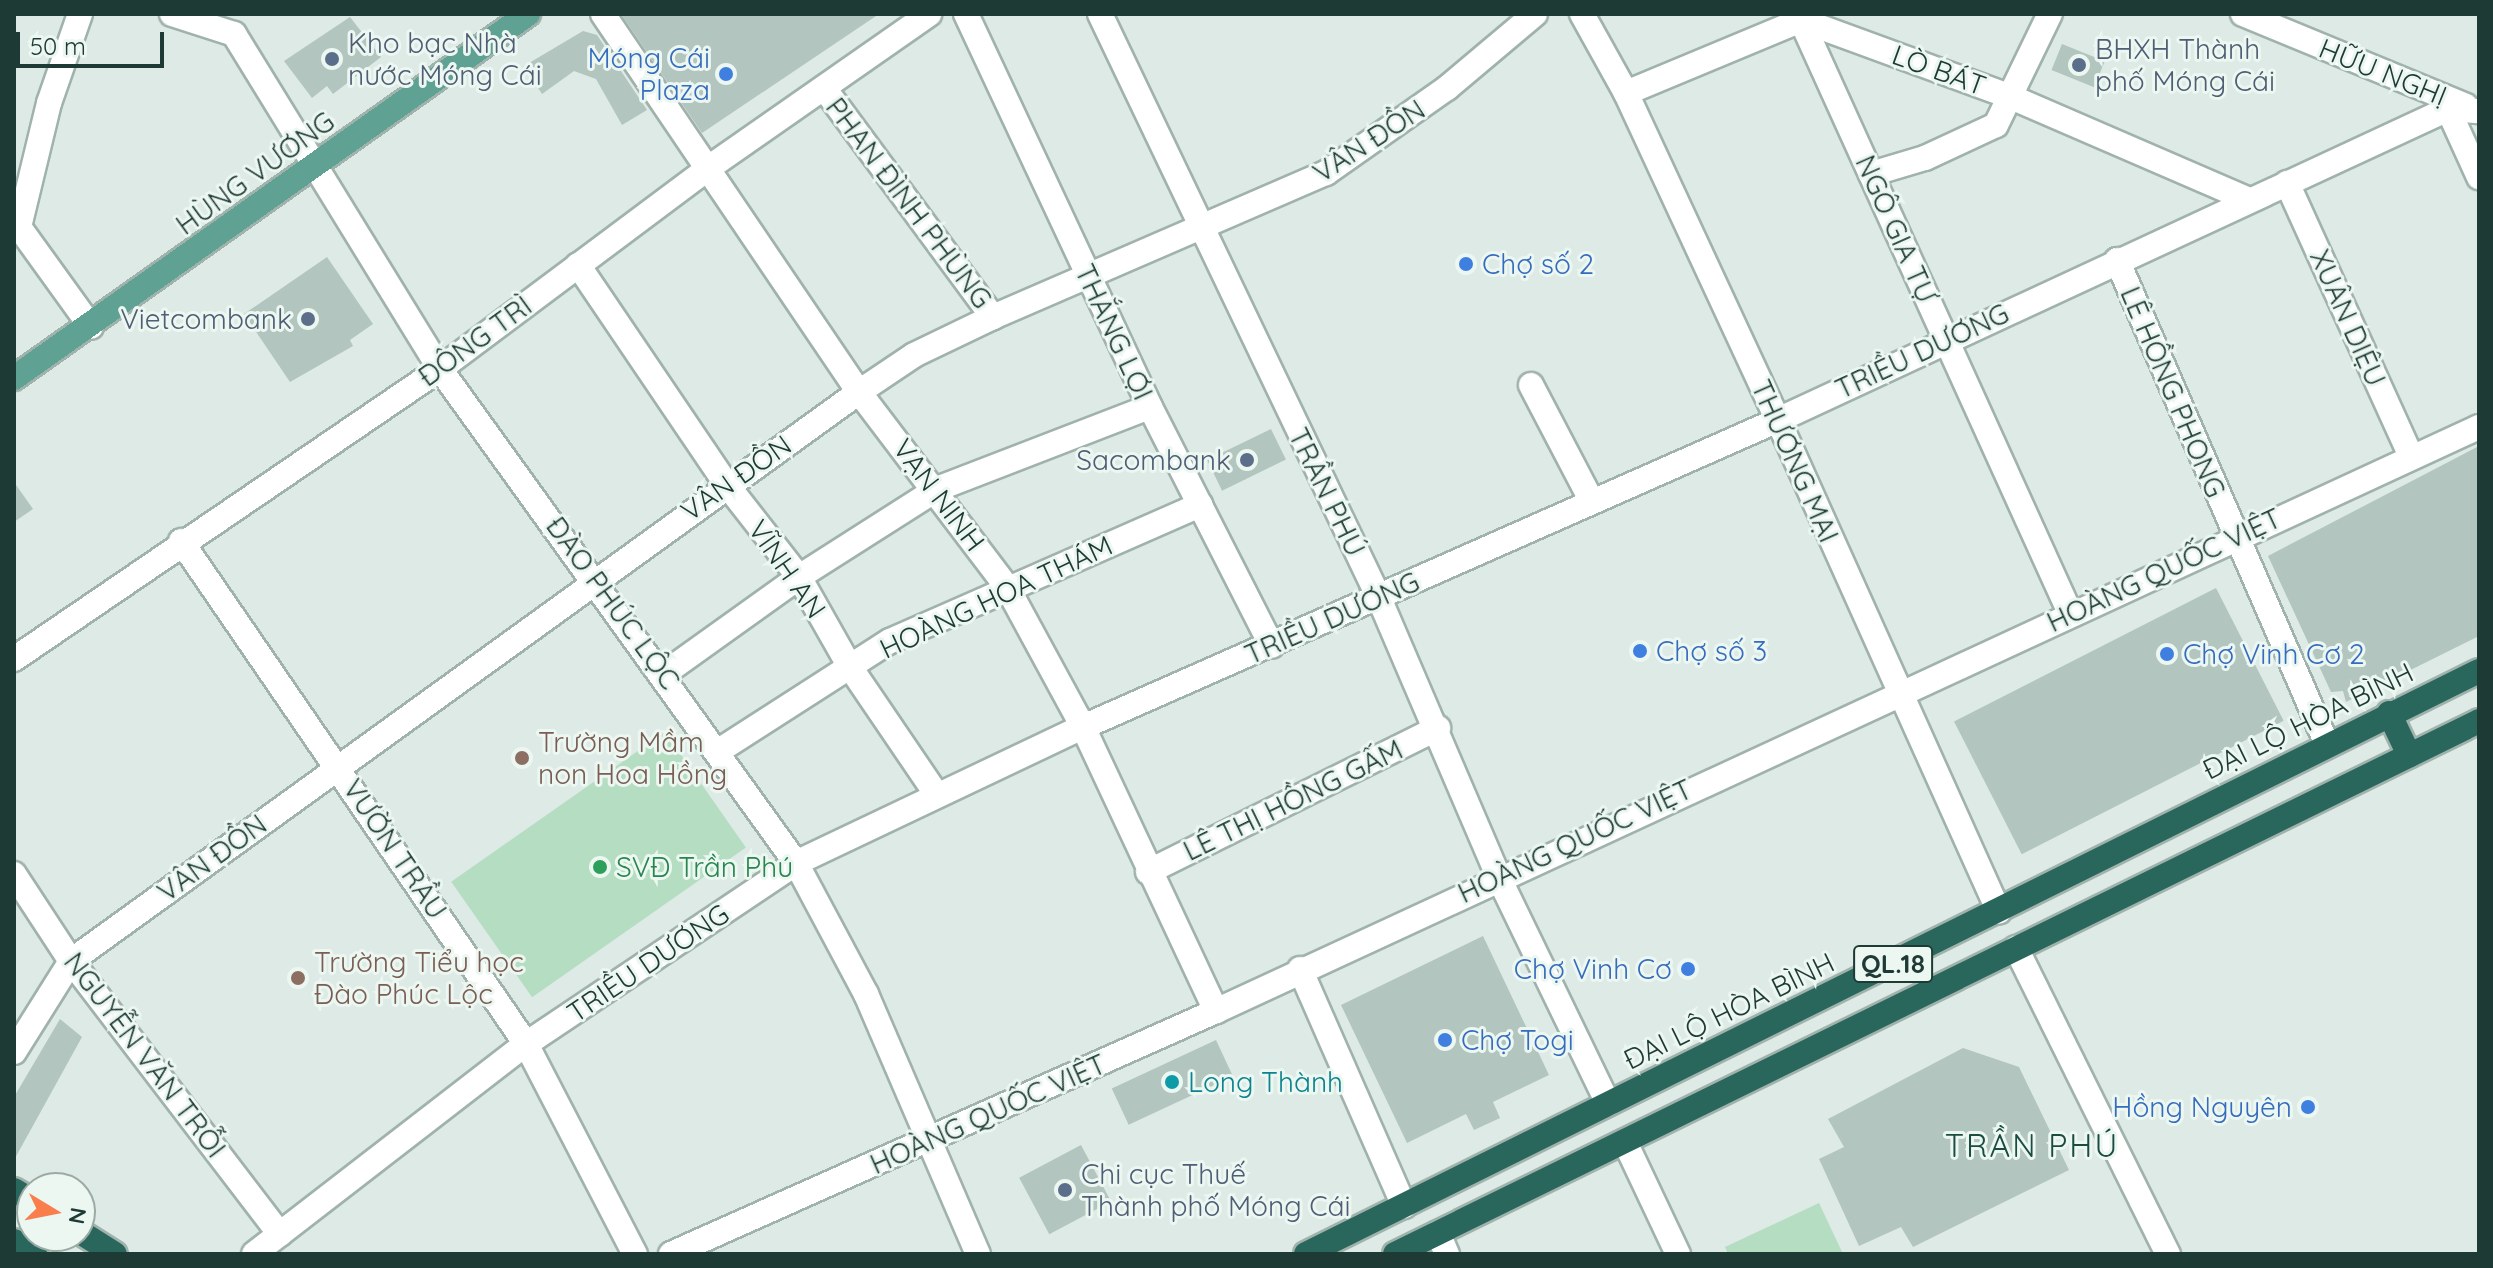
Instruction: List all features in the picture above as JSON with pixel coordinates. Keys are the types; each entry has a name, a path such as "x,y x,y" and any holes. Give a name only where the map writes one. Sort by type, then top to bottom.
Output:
{"highway":[{"name":"ĐẠI LỘ HÒA BÌNH","path":"1306,1254 1999,912 2326,742 2479,671"},
{"path":"2389,713 2409,755"},
{"name":"QL.18","path":"1395,1254 1442,1244 1625,1142 2479,721"},
{"path":"1999,912 2016,948"},
{"path":"1608,1104 1625,1142"},
{"path":"14,1241 35,1254"},
{"path":"96,1242 115,1254"}],"main road":[{"name":"HÙNG VƯƠNG","path":"14,378 91,327 528,14"}],"street":[{"path":"80,14 49,103 17,226 91,327"},
{"name":"ĐÀO PHÚC LỘC","path":"172,14 237,24 314,169 440,369 665,673 796,863 866,994 978,1254"},
{"name":"VẠN NINH","path":"603,14 859,392 937,489 1007,587 1083,727 1148,872 1216,1011"},
{"name":"ĐÔNG TRÌ","path":"14,659 181,541 440,369 707,169 929,14"},
{"name":"THẮNG LỢI","path":"966,14 1150,407 1272,646"},
{"name":"TRẦN PHÚ","path":"1100,14 1379,598 1438,728 1498,876 1608,1104"},
{"name":"VÂN ĐỒN","path":"14,1052 71,961 595,577 859,392 914,355 993,317 1326,173 1425,105 1535,14"},
{"name":"THƯƠNG MẠI","path":"1582,14 1626,93 1778,420 1896,693 1999,912"},
{"path":"1871,174 1925,158 1996,125 2050,14"},
{"name":"HỮU NGHỊ","path":"2243,14 2479,111"},
{"path":"1626,93 1801,20"},
{"name":"LÒ BÁT","path":"1801,20 2011,97 2249,200"},
{"name":"NGÔ GIA TỰ","path":"1801,20 2070,613"},
{"name":"PHAN ĐÌNH PHÙNG","path":"824,88 993,317"},
{"path":"2448,109 2479,177"},
{"name":"TRIỀU DƯƠNG","path":"254,1254 526,1044 796,863 1083,727 1778,420 1946,338 2448,109 2479,111"},
{"name":"XUÂN DIỆU","path":"2287,183 2410,454"},
{"name":"LÊ HỒNG PHONG","path":"2117,260 2326,742"},
{"name":"VĨNH AN","path":"578,265 727,485 799,577 850,667 937,795"},
{"path":"1531,385 1591,500"},
{"path":"665,673 799,577 937,489 1150,407"},
{"name":"HOÀNG QUỐC VIỆT","path":"671,1254 1216,1011 1498,876 2236,538 2410,454 2479,427"},
{"name":"HOÀNG HOA THÁM","path":"717,752 890,641 1007,587 1200,505"},
{"name":"VƯỜN TRẦU","path":"181,541 339,766 526,1044 635,1254"},
{"name":"LÊ THỊ HỒNG GẤM","path":"1148,872 1438,728"},
{"name":"NGUYỄN VĂN TRỖI","path":"14,874 71,961 280,1234"},
{"path":"2016,948 2168,1254"},
{"path":"1300,969 1404,1206"},
{"path":"1625,1142 1678,1254"}],"green space":[{"name":"SVĐ Trần Phú","path":"665,732 746,848 532,997 451,882"},
{"path":"1819,1203 1843,1254 1728,1254 1725,1247"}],"building":[{"name":"Móng Cái Plaza","path":"621,14 879,14 702,133"},
{"name":"Kho bạc Nhà nước Móng Cái","path":"350,17 381,57 333,94 327,86 312,98 284,61"},
{"path":"583,31 597,35 647,110 622,125 596,79 574,71 542,94 524,66"},
{"name":"BHXH Thành phố Móng Cái","path":"2062,44 2105,61 2094,87 2052,70"},
{"name":"Vietcombank","path":"327,257 373,324 350,340 353,346 290,382 244,314"},
{"name":"Sacombank","path":"1271,429 1286,460 1222,491 1207,460"},
{"path":"2479,446 2479,636 2346,702 2343,691 2331,692 2268,556"},
{"path":"14,482 33,509 14,522"},
{"name":"Chợ Vinh Cơ 2","path":"2216,588 2284,721 2022,854 1954,721"},
{"name":"Chợ Togi","path":"1483,936 1549,1075 1493,1102 1500,1118 1474,1130 1466,1114 1407,1143 1341,1005"},
{"path":"60,1019 82,1037 14,1160 14,1097"},
{"name":"Long Thành","path":"1216,1040 1233,1076 1129,1125 1112,1089"},
{"path":"1963,1048 2019,1067 2069,1170 1913,1247 1901,1227 1859,1246 1819,1159 1844,1147 1828,1119"},
{"name":"Chi cục Thuế Thành phố Móng Cái","path":"1081,1145 1111,1202 1049,1234 1019,1178"}],"place":[{"name":"Kho bạc Nhà nước Móng Cái","path":"332,59"},
{"name":"BHXH Thành phố Móng Cái","path":"2079,65"},
{"name":"Móng Cái Plaza","path":"726,74"},
{"name":"Chợ số 2","path":"1466,264"},
{"name":"Vietcombank","path":"308,319"},
{"name":"Sacombank","path":"1247,460"},
{"name":"Chợ số 3","path":"1640,651"},
{"name":"Chợ Vinh Cơ 2","path":"2167,654"},
{"name":"Trường Mầm non Hoa Hồng","path":"522,758"},
{"name":"SVĐ Trần Phú","path":"600,867"},
{"name":"Chợ Vinh Cơ","path":"1688,969"},
{"name":"Trường Tiểu học Đào Phúc Lộc","path":"298,978"},
{"name":"Chợ Togi","path":"1445,1040"},
{"name":"Long Thành","path":"1172,1082"},
{"name":"Hồng Nguyên","path":"2308,1107"},
{"name":"Chi cục Thuế Thành phố Móng Cái","path":"1065,1190"}],"district":[{"name":"TRẦN PHÚ","path":"2032,1145"}]}
